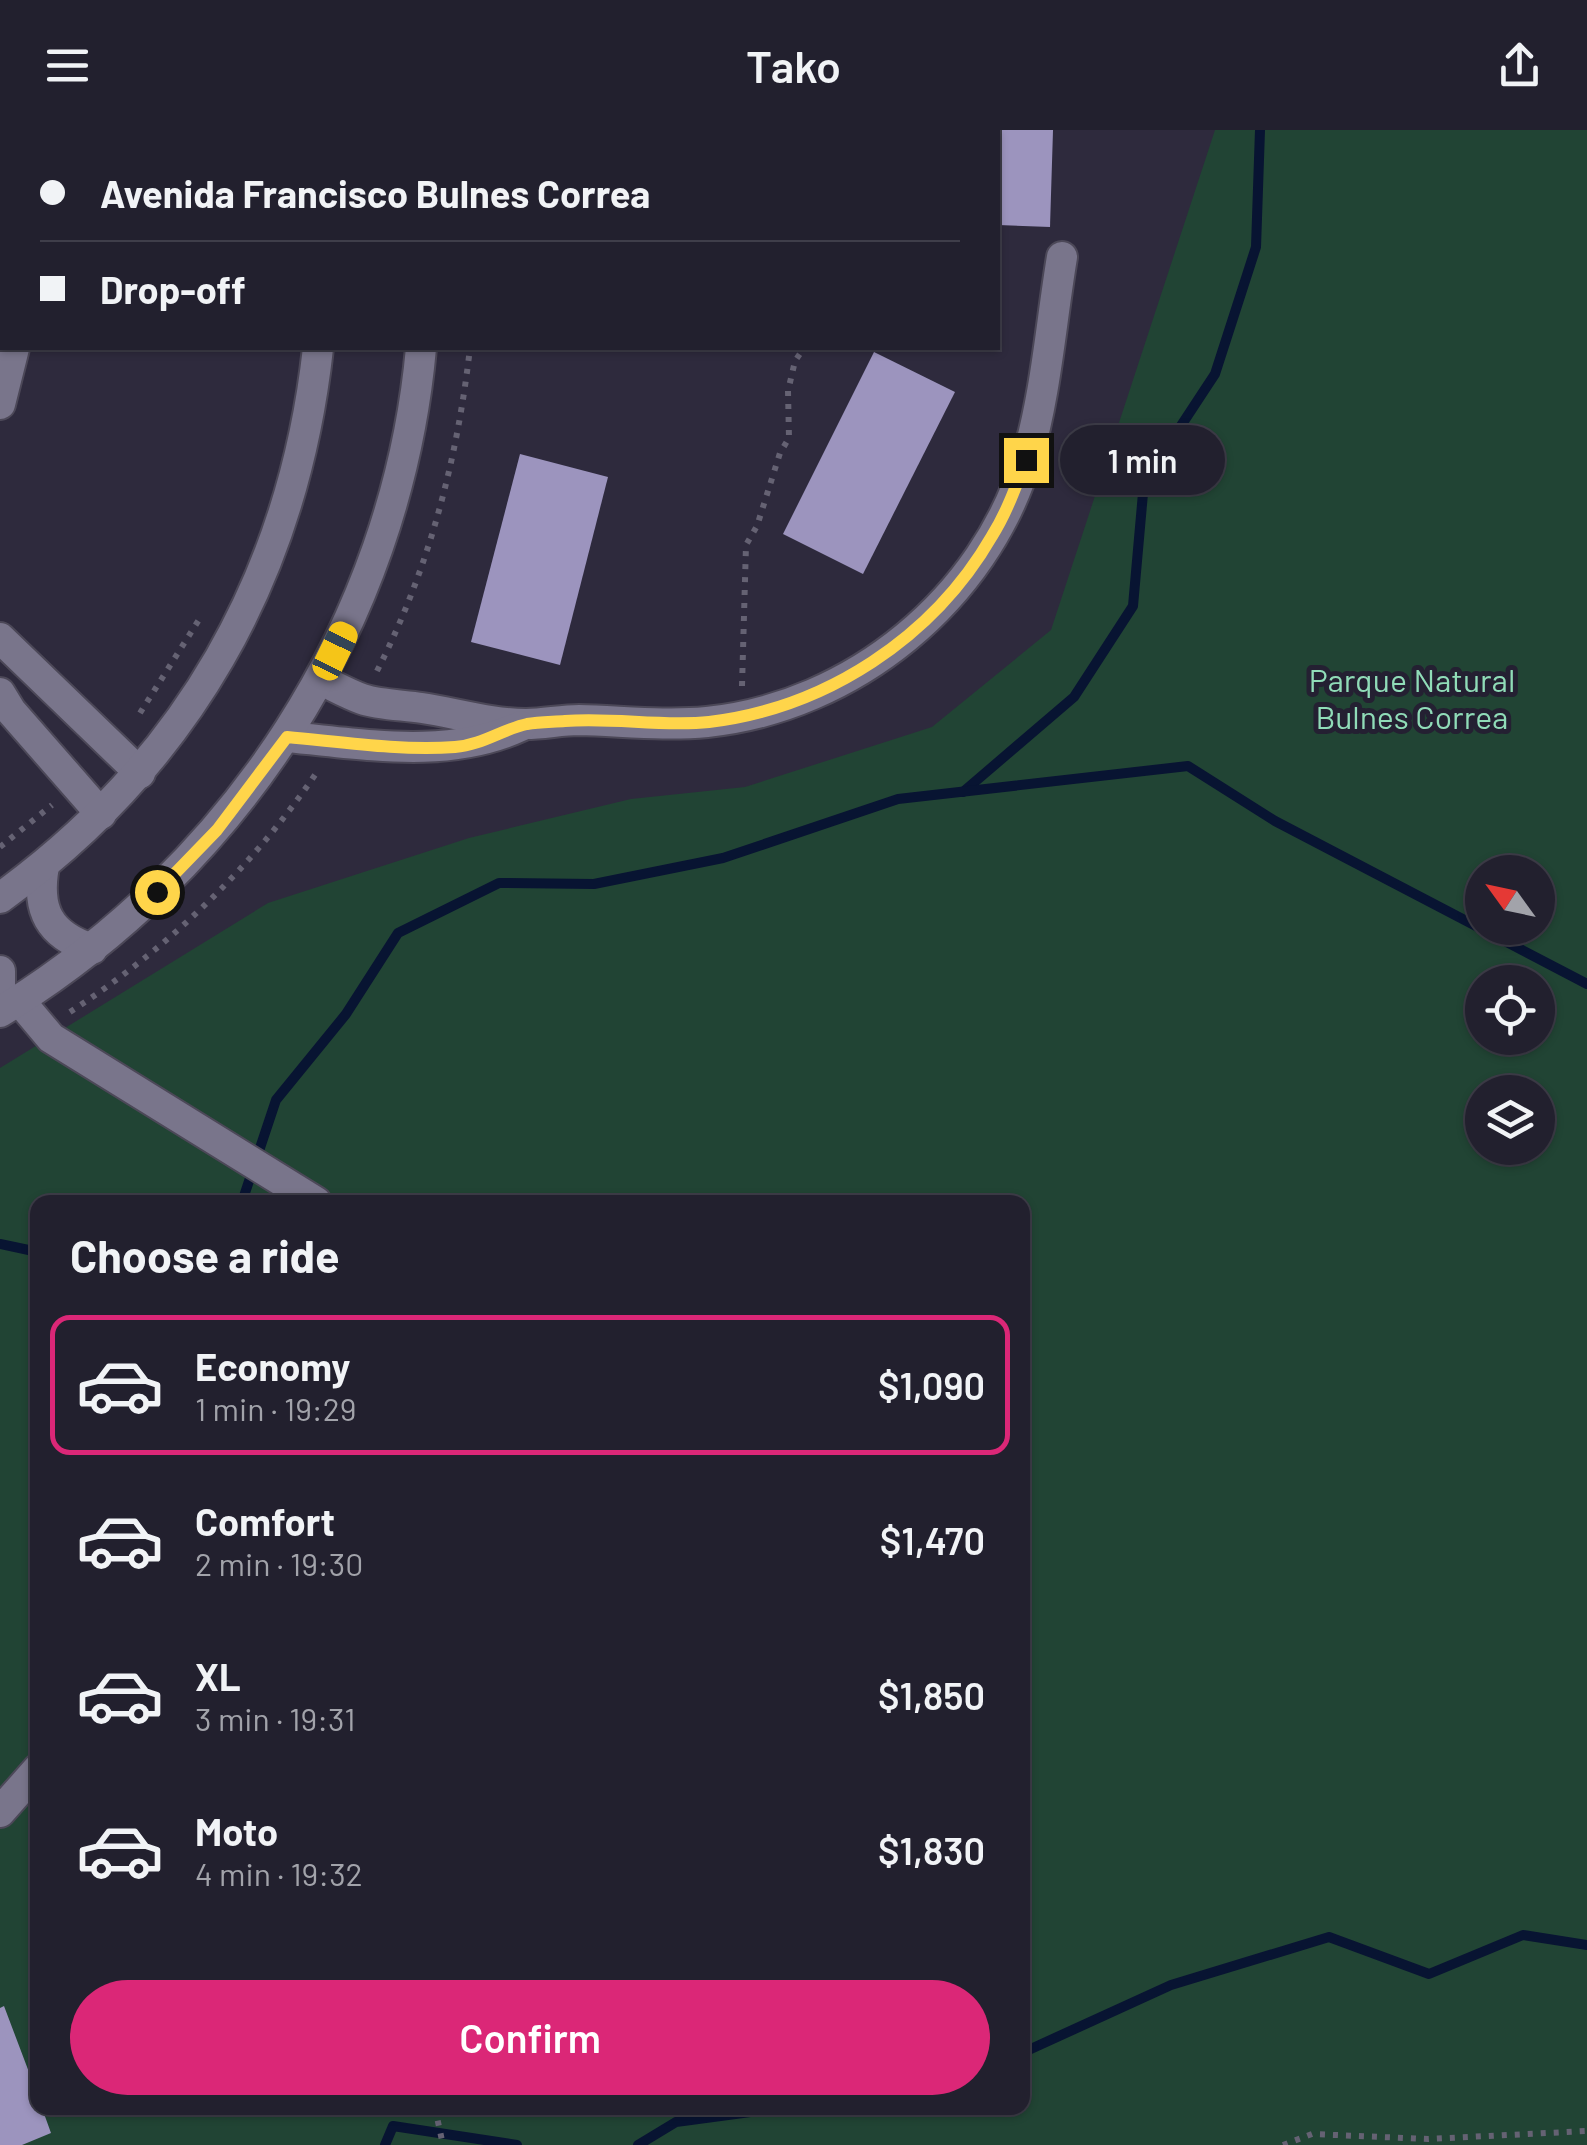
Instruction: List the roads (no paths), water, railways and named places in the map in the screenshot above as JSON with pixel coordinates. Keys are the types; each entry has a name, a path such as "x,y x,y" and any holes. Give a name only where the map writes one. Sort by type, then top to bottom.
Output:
{"street":[{"path":"321,680 363,700 524,724 576,720 664,724 741,717 834,685 872,663 918,627 968,573 993,536 1026,460 1062,257"},
{"path":"0,404 14,350"},
{"path":"0,898 44,866 140,773 210,676 265,569 302,454 318,350"},
{"path":"6,1002 92,949 178,872 254,784 287,737 321,680 374,562 408,437 421,350"},
{"path":"0,638 140,773"},
{"path":"0,693 11,711 101,814"},
{"path":"287,737 404,747 457,747 497,737 524,724"},
{"path":"44,866 40,887 54,928 71,942 92,949"},
{"path":"0,971 6,1002 50,1038 305,1195"},
{"path":"0,1812 30,1778"}],"waterway":[{"path":"963,792 1074,697 1133,606 1144,482 1215,374 1256,247 1260,130"},
{"path":"244,1195 276,1100 346,1014 398,933 499,883 594,884 723,858 898,799 1188,766 1275,821 1587,984"},
{"path":"0,1244 30,1250"},
{"path":"1030,2049 1171,1985 1329,1937 1429,1974 1523,1935 1587,1945"},
{"path":"638,2145 676,2122 728,2115"},
{"path":"385,2145 393,2126 517,2145"}],"park label":[{"name":"Parque Natural Bulnes Correa","path":"1412,698"}]}
